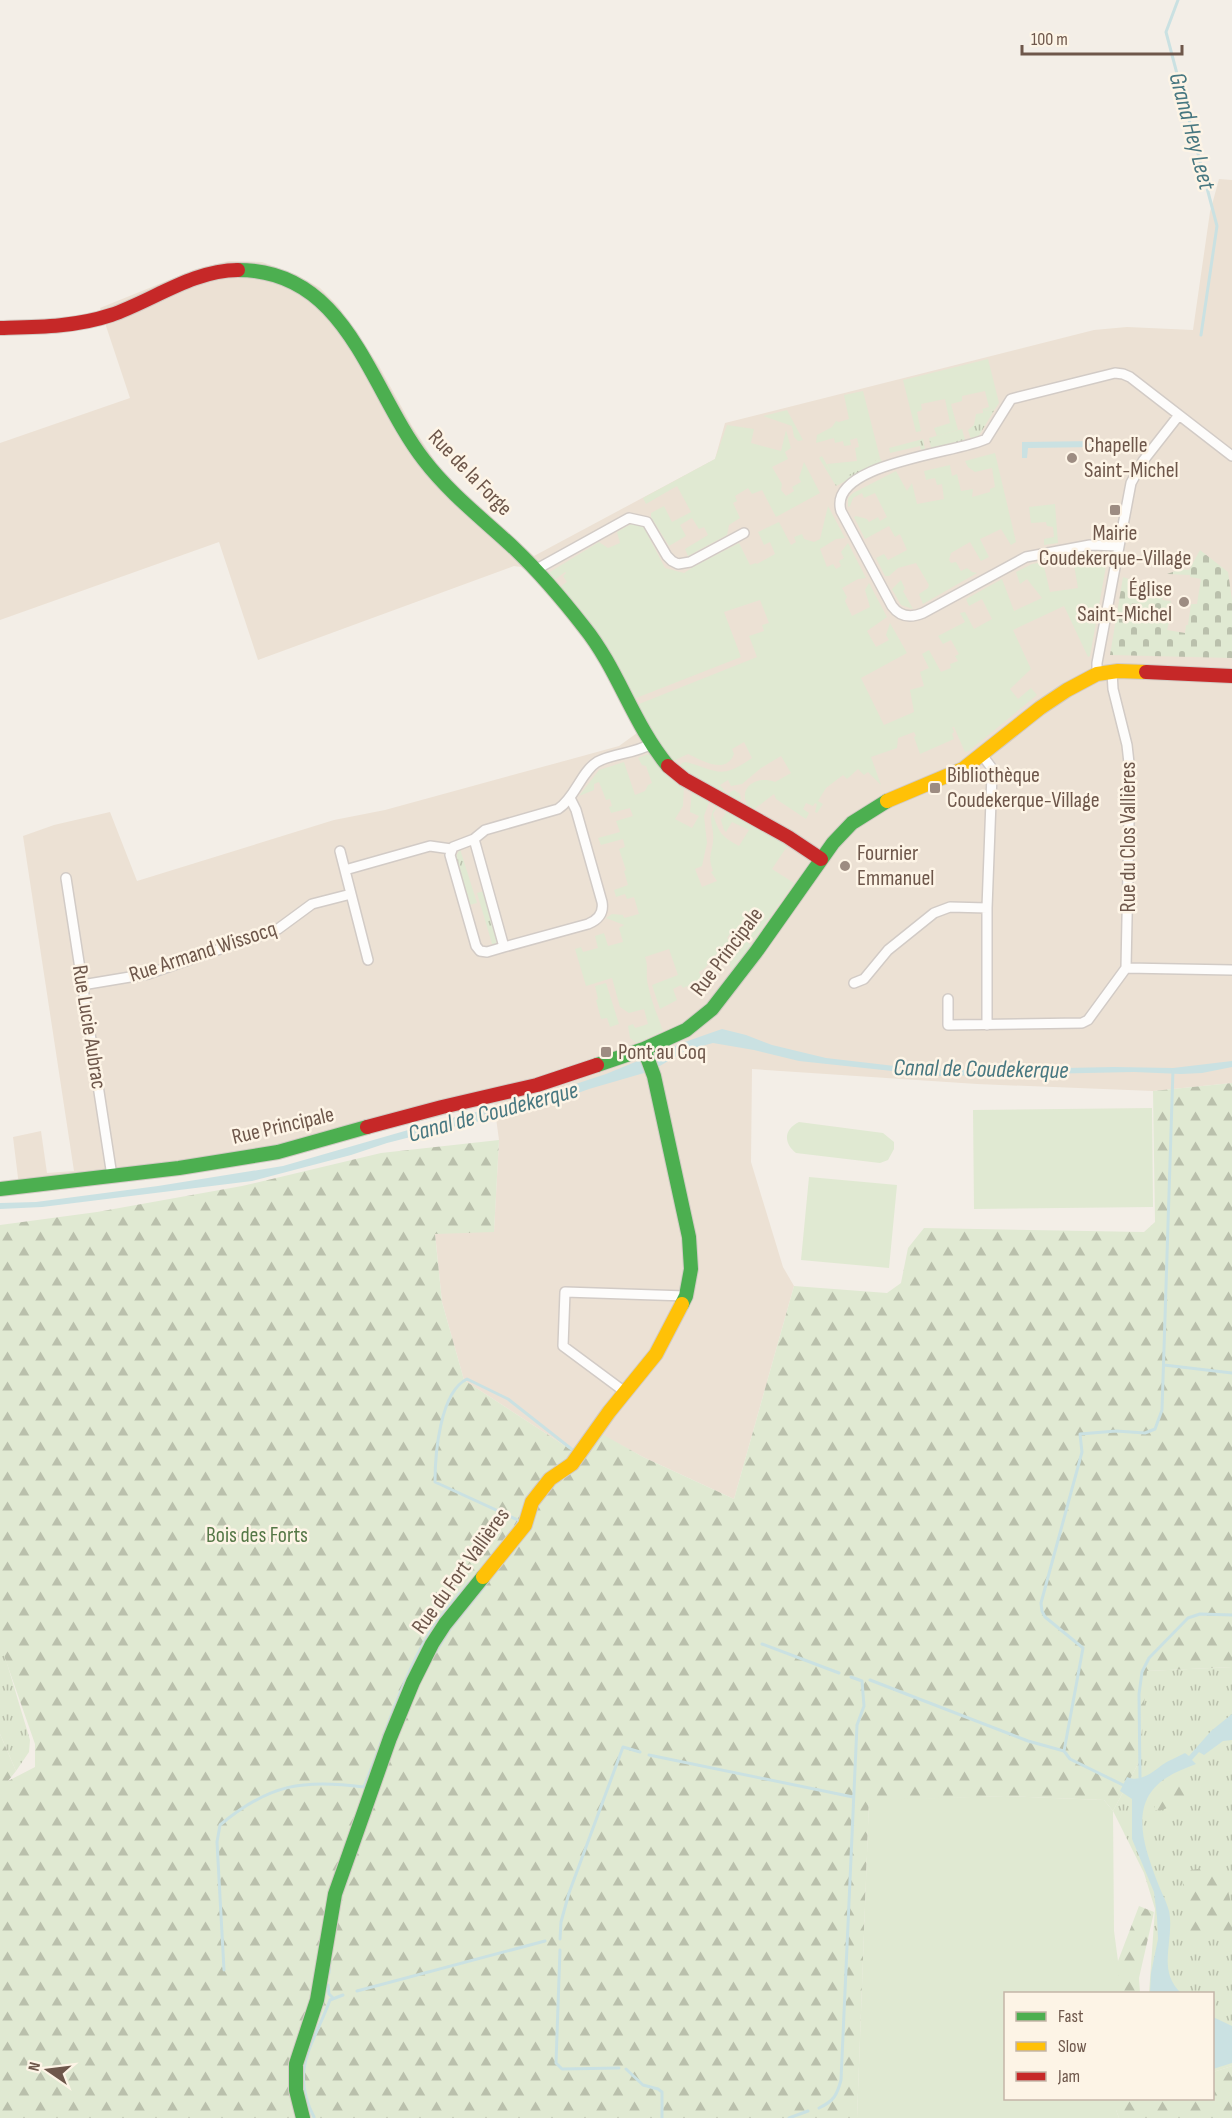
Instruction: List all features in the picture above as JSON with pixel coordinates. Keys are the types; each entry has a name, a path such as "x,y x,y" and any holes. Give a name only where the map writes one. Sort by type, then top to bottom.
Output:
{"street":[{"name":"Rue de la Forge","path":"0,328 69,325 96,320 129,309 199,279 228,271 259,272 292,282 320,299 337,319 378,382 405,434 429,467 535,570 597,644 651,744 664,762 678,776 788,837 821,859"},
{"path":"1119,546 1090,545 1026,557 923,613 907,616 892,606 841,511 840,498 843,490 849,484 888,464 983,441 988,437 1009,401 1025,395 1119,373 1130,377 1231,454"},
{"path":"1097,675 1097,663 1129,491 1136,472 1179,415"},
{"path":"535,570 629,518 647,522 669,560 678,564 690,562 744,533"},
{"name":"Rue Principale","path":"4,1187 242,1159 290,1149 429,1110 537,1085 645,1052 686,1030 712,1009 744,969 841,833 874,808 899,795 963,769 1040,708 1067,690 1097,675 1112,672 1232,676"},
{"name":"Rue du Clos Vallières","path":"1112,672 1113,689 1127,746 1130,772 1126,968"},
{"path":"570,798 576,810 602,902 601,914 592,923 487,952 478,949 450,855 452,849 456,845 474,839 485,830 558,809 570,798 595,764 651,744"},
{"path":"982,755 991,766 992,774 987,908 987,1025"},
{"path":"474,839 504,947"},
{"path":"345,870 430,846 452,849"},
{"path":"340,851 368,960"},
{"name":"Rue Lucie Aubrac","path":"66,878 111,1176"},
{"name":"Rue Armand Wissocq","path":"82,985 148,974 278,929 312,904 351,894"},
{"path":"854,983 864,979 888,950 934,913 950,907 987,908"},
{"path":"948,999 948,1025 1085,1022 1126,968 1232,970"},
{"name":"Rue du Fort Vallières","path":"303,2118 296,2090 296,2064 317,2000 333,1904 383,1757 412,1683 445,1624 525,1525 532,1502 550,1479 572,1464 660,1348 686,1296 691,1276 691,1248 653,1072 645,1052"},
{"path":"625,1392 564,1348 562,1343 565,1292 686,1296"}],"shaded area":[{"path":"1219,179 1232,180 1232,1083 1153,1091 977,1084 752,1069 751,1162 783,1267 794,1286 734,1499 643,1457 602,1435 576,1453 464,1380 442,1302 435,1233 494,1231 499,1140 494,1103 251,1163 20,1194 13,1137 41,1131 47,1173 74,1171 23,836 54,825 110,812 137,881 334,820 385,810 619,746 637,733 591,646 530,574 521,567 514,566 258,660 219,542 0,620 0,443 130,398 100,308 196,269 229,261 262,262 297,275 320,288 338,306 379,366 412,426 443,473 534,556 715,459 725,423 1094,330 1127,327 1193,330 1210,212"}],"green space":[{"path":"988,359 999,403 995,409 983,411 982,409 989,407 985,391 962,396 962,401 951,404 958,430 937,436 934,428 950,423 945,399 921,404 922,410 917,412 921,431 916,432 903,380"},
{"path":"863,391 880,458 836,482 827,464 857,461 855,448 859,447 857,438 850,440 851,445 844,446 843,441 835,443 834,438 816,443 817,435 832,427 836,421 849,419 844,395"},
{"path":"995,409 978,437 971,439 968,430 974,425 976,414"},
{"path":"787,410 803,440 798,441 794,437 792,426 763,416"},
{"path":"727,425 754,429 751,443 781,451 786,430 791,448 785,452 788,459 772,467 782,484 781,490 786,496 794,491 792,487 801,482 799,478 804,462 820,493 776,517 762,490 752,494 748,488 735,496 737,501 733,503 740,518 729,525 727,535 688,556 685,549 708,535 704,527 699,529 692,518 680,525 686,536 669,546 651,517 651,513 664,506 672,522 691,512 677,486 646,504 643,498 715,459"},
{"path":"962,429 965,440 931,448 929,438"},
{"path":"923,439 925,449 921,450 920,446 890,453 889,448"},
{"path":"995,453 1016,542 1011,545 1001,529 980,539 989,557 981,561 970,542 951,553 949,560 951,563 956,562 961,571 967,568 977,573 923,604 919,594 929,585 916,563 898,568 889,576 885,576 876,558 884,554 888,560 907,550 900,534 895,537 889,526 865,539 854,517 867,519 869,522 878,517 880,521 887,517 875,493 864,498 862,493 853,498 848,507 848,498 853,493 896,471 907,491 912,483 917,504 944,499 942,484 937,485 935,478 926,480 924,471 950,465 952,476 957,474 961,491 973,489 972,497 990,492 990,489 995,487 992,468 975,472 968,467 965,461"},
{"path":"822,456 836,481 880,458 882,462 836,486 819,458"},
{"path":"1055,504 1058,543 1044,545 1044,539 1054,537 1053,527 1047,526 1046,522 1031,523 1029,507"},
{"path":"828,506 845,538 836,539 820,549 827,567 833,564 836,569 841,566 839,561 844,558 841,552 848,543 866,578 858,579 842,588 852,616 870,607 865,590 869,583 887,617 867,631 876,647 889,640 886,635 890,623 907,653 861,678 884,725 914,712 910,690 924,686 920,672 929,668 922,654 929,650 941,672 951,668 950,664 958,661 955,656 959,654 951,640 943,644 938,636 965,622 960,613 965,612 974,629 992,619 982,599 969,606 966,599 1002,579 1014,611 1042,598 1027,579 1020,584 1016,572 1032,564 1043,562 1050,592 1078,588 1074,565 1064,566 1061,560 1094,554 1104,560 1106,566 1090,656 1088,657 1064,606 1013,630 1031,669 1010,689 1018,699 1031,688 1037,695 969,751 965,752 952,727 954,739 920,754 914,732 898,738 897,748 871,757 881,785 868,772 864,775 858,769 847,779 843,775 826,788 818,801 823,804 817,813 815,812 817,804 813,806 806,803 803,809 809,813 806,819 776,799 774,794 752,811 745,797 748,786 760,780 775,782 791,773 781,756 761,768 742,784 731,786 728,780 720,785 727,794 734,790 740,794 741,799 737,803 681,770 680,766 686,762 719,772 733,769 752,758 744,742 732,749 734,754 726,764 714,764 688,754 673,761 669,760 634,706 757,657 749,636 764,631 762,625 769,623 760,600 724,612 741,657 631,700 558,588 567,582 563,576 566,573 552,582 545,575 599,542 608,548 620,543 617,532 631,524 643,526 665,568 684,573 739,543 750,565 757,564 775,554 770,542 764,545 758,532 779,522 791,545 796,542 794,537 802,534 804,539 814,542 820,539"},
{"path":"1200,550 1228,572 1232,600 1232,658 1110,655 1123,577 1165,591 1162,600 1171,601 1166,621 1169,622 1167,630 1185,633 1191,604 1197,604 1201,579 1190,577 1190,575 1167,574 1181,569 1189,570"},
{"path":"901,580 905,589 903,591 913,609 901,605 892,589"},
{"path":"649,754 663,771 684,785 683,806 675,819 692,828 699,816 690,812 692,792 709,802 704,816 707,843 702,866 695,869 702,887 717,881 711,872 713,871 710,859 713,842 712,816 716,804 718,805 713,814 719,830 739,846 749,830 732,822 726,832 721,820 727,811 788,845 772,869 794,883 754,940 750,936 761,921 751,914 738,931 748,939 746,941 751,945 732,971 722,947 699,972 702,979 688,988 687,986 683,988 681,985 673,989 677,1000 660,1009 652,985 678,975 669,949 645,957 649,991 663,1031 637,1043 630,1038 628,1026 633,1024 635,1028 648,1024 644,1009 629,1013 620,1007 612,978 586,986 575,949 581,947 583,952 598,948 595,936 604,933 608,946 623,942 619,928 624,925 606,918 612,914 623,915 624,918 639,914 634,897 627,899 625,894 616,897 614,890 628,885 619,849 625,847 623,839 601,845 598,838 620,832 616,821 633,816 630,808 611,813 610,799 606,800 599,782 594,784 594,790 579,796 599,770 624,762 635,795 645,791 652,783 646,766 642,765 638,758","holes":["732,931 746,941 736,954 726,947 730,941 727,938"]},
{"path":"460,849 477,903 469,905 455,858"},
{"path":"484,891 498,940 493,947 477,893"},
{"path":"606,983 619,1024 610,1027 607,1018 601,1019 596,1000 598,999 595,986"},
{"name":"Bois des Forts","path":"1232,1083 1232,1667 1147,1671 1139,1762 1113,1811 1104,1800 1005,1796 869,1801 857,2118 0,2118 0,1734 16,1771 8,1781 35,1767 35,1744 0,1644 0,1225 97,1212 242,1186 381,1153 499,1140 494,1232 435,1234 442,1302 464,1380 576,1453 602,1434 643,1457 734,1499 794,1286 887,1293 901,1283 908,1248 924,1228 1144,1232 1155,1222 1153,1091"},
{"path":"1152,1108 1153,1207 974,1209 973,1110"},
{"path":"799,1122 883,1133 894,1142 894,1149 888,1160 880,1163 796,1153 789,1145 787,1136 790,1128"},
{"path":"809,1177 897,1185 889,1268 801,1260"},
{"path":"0,1640 30,1740 29,1752 16,1771 0,1734"},
{"path":"1232,1667 1232,2066 1214,2072 1214,1992 1149,1992 1155,1909 1144,1873 1113,1811 1139,1762 1146,1671"},
{"path":"1184,1776 1195,1785 1192,1797 1160,1811 1155,1810 1156,1798 1162,1787"},
{"path":"1005,1796 1104,1800 1113,1811 1114,1931 1118,1961 1118,1992 1004,1992 1004,2100 1116,2100 1119,2118 857,2118 869,1800"},
{"path":"1210,1867 1227,1887 1232,1913 1232,1934 1216,1929 1198,1936 1189,1933 1182,1874"},
{"path":"1139,1906 1154,1912 1139,1978 1140,1992 1118,1992 1118,1961"},
{"path":"1232,2066 1232,2118 1119,2118 1116,2100 1214,2100 1214,2072"}],"water":[{"path":"1096,441 1096,447 1028,448 1027,458 1022,458 1022,442"},
{"name":"Canal de Coudekerque","path":"722,1029 772,1045 826,1058 912,1068 963,1070 1173,1068 1232,1061 1232,1067 1202,1073 1181,1074 1134,1072 939,1076 799,1061 713,1043 687,1050 644,1073 589,1089 528,1111 438,1130 252,1181 42,1207 0,1209 0,1203 36,1202 283,1166 436,1122 536,1097 640,1060 655,1057 679,1044"},
{"path":"1232,1714 1232,1740 1223,1741 1204,1755 1199,1752 1192,1760 1196,1764 1166,1778 1154,1788 1143,1812 1144,1840 1169,1911 1169,1975 1180,1992 1150,1992 1151,1973 1158,1939 1154,1892 1132,1839 1132,1799 1120,1791 1127,1777 1141,1778 1185,1753 1189,1756 1211,1731"},
{"path":"1214,2017 1232,2026 1232,2063 1214,2069"}],"waterway":[{"name":"Grand Hey Leet","path":"1178,0 1166,32 1217,226 1201,335"},
{"path":"1123,1785 1070,1759 1064,1751 1083,1648 1045,1617 1041,1603 1082,1452 1080,1434 1116,1431 1145,1433 1155,1429 1162,1410 1173,1070"},
{"path":"1164,1365 1232,1373"},
{"path":"518,1523 520,1521 435,1482 441,1425 445,1410 458,1386 467,1379 508,1399 574,1451"},
{"path":"224,1970 217,1842 220,1825 255,1801 288,1788 323,1784 364,1787 413,1663 438,1621 469,1583"},
{"path":"435,1653 450,1629 484,1587"},
{"path":"1140,1778 1139,1694 1142,1672 1149,1658 1188,1618 1200,1614 1232,1615"},
{"path":"762,1644 839,1673"},
{"path":"819,2108 834,2097 841,2080 857,1725 864,1706 862,1681 851,1677"},
{"path":"870,1680 1028,1741 1064,1751"},
{"path":"560,1939 561,1922 569,1893 623,1747 640,1752"},
{"path":"649,1755 853,1797"},
{"path":"357,1991 545,1941"},
{"path":"560,1950 556,2063 562,2069 619,2068"},
{"path":"329,1973 330,1961"},
{"path":"328,1985 329,1994 333,1998"},
{"path":"314,2117 304,2085 307,2057 330,2000 343,1995"},
{"path":"626,2069 643,2085 662,2092 662,2118"},
{"path":"789,2118 808,2111"}],"traffic: fast":[{"path":"238,270 275,275 306,290 331,311 352,338 424,460 456,495 533,567 596,643 645,732 668,766"},
{"path":"597,1065 644,1049 686,1030 712,1009 756,952 833,843 852,823 887,801"},
{"path":"644,1049 654,1076 689,1237 691,1269 686,1296 682,1304"},
{"path":"0,1189 179,1168 278,1152 367,1127"},
{"path":"303,2118 296,2090 296,2064 317,2000 335,1894 390,1738 413,1682 445,1624 483,1577"}],"traffic: slow":[{"path":"887,801 963,769 1040,708 1097,674 1118,671 1146,672"},
{"path":"483,1577 525,1525 532,1502 550,1479 572,1464 609,1412 656,1354 682,1304"}],"traffic: jam":[{"path":"0,328 56,326 97,319 205,275 238,270"},
{"path":"1146,672 1232,676"},
{"path":"668,766 684,779 788,837 821,859"},
{"path":"367,1127 537,1085 597,1065"}],"place":[{"name":"Chapelle Saint-Michel","path":"1072,458"},
{"name":"Mairie Coudekerque-Village","path":"1115,510"},
{"name":"Église Saint-Michel","path":"1184,602"},
{"name":"Bibliothèque Coudekerque-Village","path":"935,788"},
{"name":"Fournier Emmanuel","path":"845,866"},
{"name":"Pont au Coq","path":"606,1052"}]}
